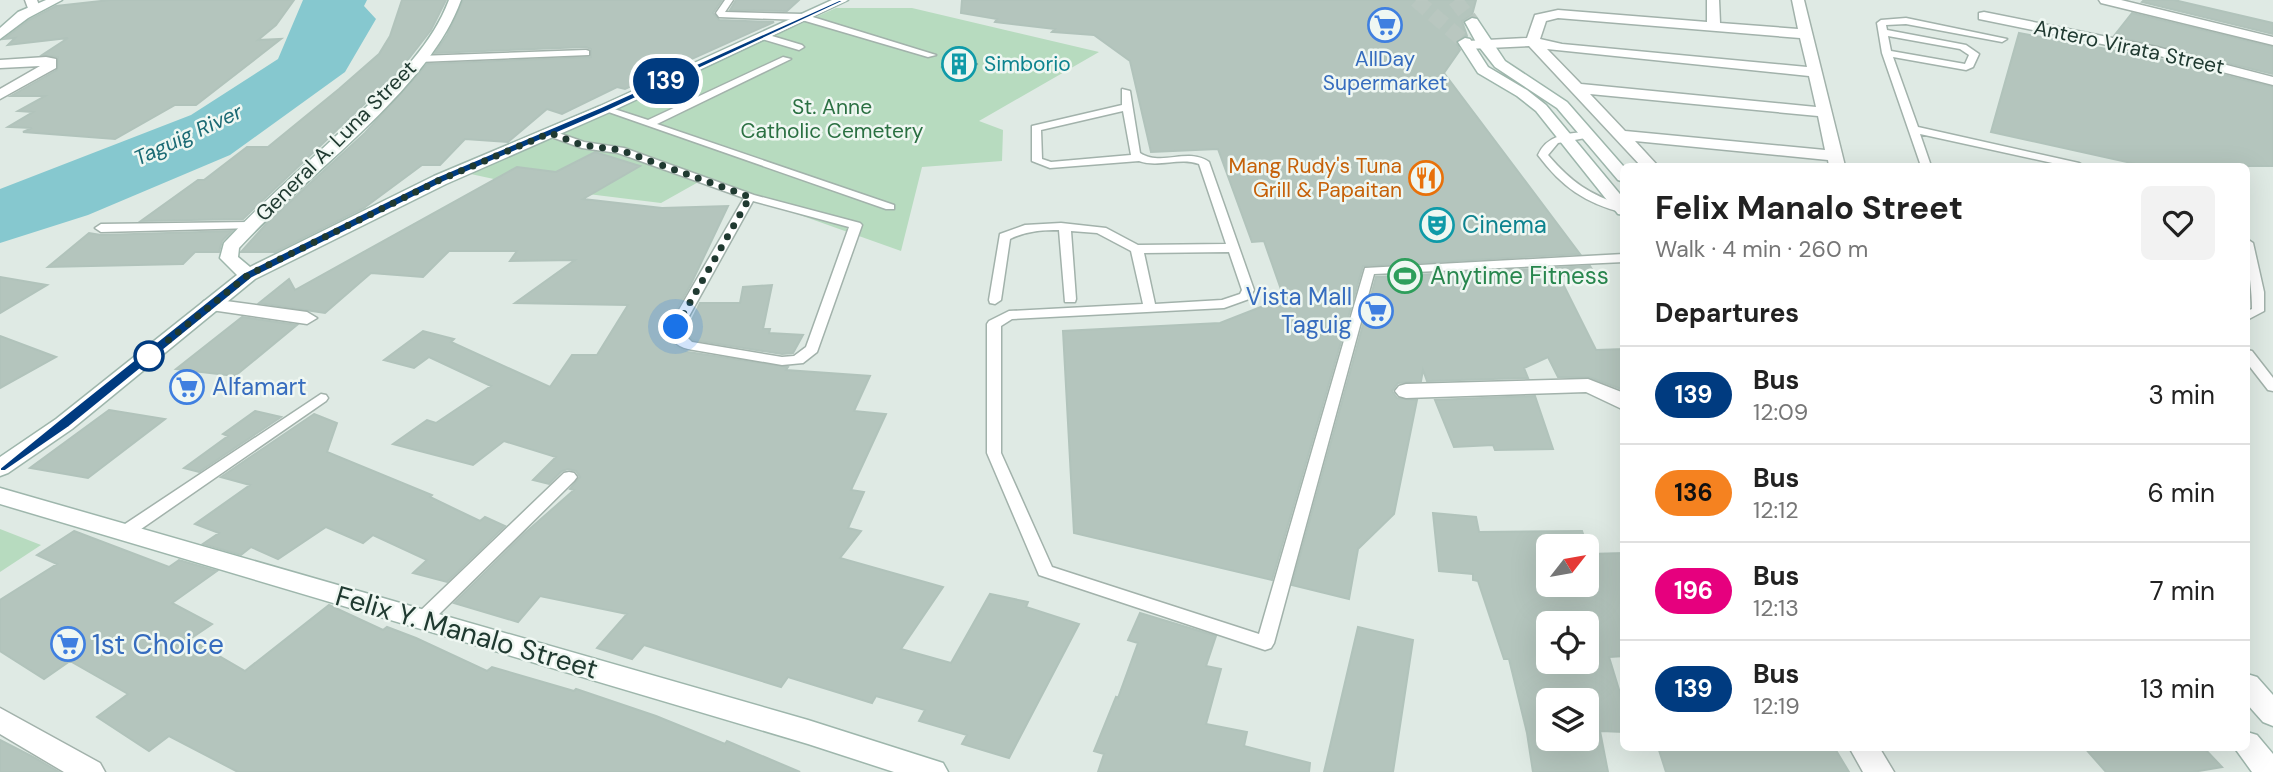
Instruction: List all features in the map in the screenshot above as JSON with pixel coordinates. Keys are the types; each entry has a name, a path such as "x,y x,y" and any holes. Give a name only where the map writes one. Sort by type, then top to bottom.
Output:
{"street":[{"path":"0,35 33,4 56,0"},
{"name":"General A. Luna Street","path":"248,275 229,258 228,253 234,241 398,83 449,23 455,0"},
{"path":"0,468 64,424 248,275 440,180 605,109 842,0"},
{"path":"1713,0 1714,27"},
{"path":"1623,135 1836,161 1798,0"},
{"path":"2105,0 2146,4 2273,41"},
{"path":"1647,163 1538,47 1540,18 1547,15 1625,15 1714,27 1806,34"},
{"name":"Antero Virata Street","path":"1984,16 2157,51 2273,81"},
{"path":"1472,22 1483,71 1522,93 1541,108 1620,205"},
{"path":"1476,48 1562,48 1815,72"},
{"path":"1476,48 1562,105 1620,172"},
{"path":"0,64 51,62 51,65 0,95"},
{"path":"1578,88 1824,112"},
{"path":"211,305 307,318"},
{"path":"1406,391 1588,385 1620,400"},
{"name":"Felix Y. Manalo Street","path":"0,496 933,772"},
{"path":"2250,688 2273,713"},
{"path":"0,720 90,772"},
{"path":"2250,748 2270,772"},
{"path":"1866,751 1879,772"}],"lane":[{"path":"729,0 720,11 722,15 803,18 931,55"},
{"path":"1925,163 1887,53 1881,23 1906,21 2002,39"},
{"path":"1883,32 1963,47 1974,54 1970,65 1966,67 1887,53"},
{"path":"762,36 799,47"},
{"path":"419,59 586,53"},
{"path":"648,124 786,59"},
{"path":"1125,91 1134,151 1138,158"},
{"path":"1126,107 1036,128 1037,161 1050,165 1138,158 1154,163 1194,158 1204,162 1248,282 1245,296 1224,304 1009,315 994,324 994,453 1045,571 1265,643 1369,271 1620,258"},
{"path":"605,109 890,207"},
{"path":"1912,130 2065,163"},
{"path":"550,133 582,145 620,150 750,197 856,226 812,349 798,360 782,360 688,345 681,342 675,332 750,197"},
{"path":"1587,135 1565,136 1547,146 1543,155 1570,188 1620,209"},
{"path":"101,228 250,226"},
{"path":"995,300 1004,237 1014,231 1029,228 1104,231 1123,245 1137,249 1235,248"},
{"path":"1065,229 1070,299"},
{"path":"1137,249 1150,309"},
{"path":"2250,256 2258,292 2258,311 2250,315"},
{"path":"2250,358 2273,387"},
{"path":"125,532 321,398"},
{"path":"423,620 569,477"}],"path":[{"path":"951,58 971,58 977,64 967,70 949,70 942,64 951,58"}],"green space":[{"name":"St. Anne Catholic Cemetery","path":"836,8 912,8 1099,52 979,121 1003,130 1002,161 922,167 901,251 702,180 661,203 531,187 466,173"},
{"path":"0,529 41,545 0,572"}],"water":[{"name":"Taguig River","path":"303,0 367,0 364,6 376,19 345,72 230,155 88,215 0,243 0,189 191,115 278,59"}],"building":[{"path":"110,0 294,0 276,25 258,40 281,39 196,105 175,105 115,139 23,132 32,128 8,127 33,112 18,111 45,96 11,96 57,70 58,57 42,55 68,38 8,45 15,38 4,39 29,20 56,6"},
{"path":"402,0 446,0 431,30 399,71 243,219 141,221 198,180 204,180 247,147 268,147 339,89 379,54 390,36"},
{"path":"463,0 722,0 713,13 719,20 774,22 625,89 617,87 562,114 547,109 508,142 465,139 440,165 422,165 364,208 275,252 241,252 268,222 365,133 427,64 591,57 591,49 586,47 435,53 447,35"},
{"path":"736,0 799,0 787,11 730,10"},
{"name":"Vista Mall Taguig","path":"962,0 1476,0 1472,15 1462,21 1467,36 1455,41 1460,50 1444,73 1580,254 1363,266 1272,580 1074,533 1063,331 1220,323 1284,298 1264,241 1252,242 1218,149 1151,152 1130,61 1094,35 1052,32 1055,29 995,22 997,19 961,13"},
{"path":"2174,0 2273,23 2273,34 2142,2"},
{"path":"2132,13 2273,47 2273,74 2114,36"},
{"path":"2019,33 2155,58 2273,87 2273,166 2250,166 2250,163 2131,163 1991,132"},
{"path":"595,152 640,166 583,199 662,208 728,206 691,284 667,326 668,336 675,346 688,352 788,367 786,370 870,376 854,411 886,414 851,490 864,492 848,528 861,531 840,558 943,587 901,649 951,663 990,594 1028,602 1026,607 1079,624 1009,758 962,744 967,735 919,721 925,710 876,696 872,703 788,677 781,687 644,645 632,659 597,648 627,614 540,596 518,622 454,603 525,533 574,490 570,489 580,477 576,471 568,469 562,471 549,484 533,480 556,457 504,441 473,465 393,444 427,420 436,423 491,386 429,357 414,368 384,360 423,331 454,339 451,342 550,387 572,355 597,355 628,305 515,303 575,260 510,261 517,251 449,251 423,277 371,273 325,313 259,303 289,279 295,290 517,167 556,172"},
{"path":"232,231 222,241 219,252 195,252 183,264 48,267 89,233 101,235"},
{"path":"1590,266 1595,274 1559,276 1596,350 1620,349 1620,389 1589,377 1558,377 1548,357 1524,368 1528,378 1427,381 1423,370 1421,381 1398,383 1392,391 1397,398 1417,400 1394,514 1358,549 1349,599 1292,585 1376,277"},
{"path":"0,277 47,285 0,313"},
{"path":"772,285 763,329 770,329 769,333 803,335 793,353 782,354 693,340 686,332 700,303 740,303 743,287"},
{"path":"242,317 297,325 235,376 176,369"},
{"path":"0,336 56,357 0,388"},
{"path":"1535,396 1553,449 1495,450 1493,445 1454,447 1435,400"},
{"path":"109,410 165,419 88,478 30,468"},
{"path":"255,411 281,417 199,472 184,468 228,436 223,434"},
{"path":"314,414 337,423 327,452 432,495 430,497 480,521 485,517 505,526 447,582 413,573 427,560 373,535 363,543 326,527 278,559 251,547 241,555 203,544 219,533 195,524 250,485 221,477"},
{"path":"1433,513 1476,517 1479,532 1582,531 1583,534 1536,534 1536,597 1600,597 1600,554 1620,553 1620,656 1609,657 1620,693 1620,732 1600,731 1608,772 1533,772 1527,733 1509,659 1504,659 1478,581 1473,580 1473,574 1439,571"},
{"path":"74,531 169,567 179,560 217,571 172,603 212,624 190,639 245,671 329,605 383,630 387,627 416,638 487,671 492,667 574,691 576,689 656,716 725,744 727,741 800,772 238,772 169,736 149,751 97,717 128,694 70,661 44,679 0,651 0,600 57,564 37,555"},
{"path":"1140,613 1216,636 1206,666 1221,669 1206,724 1247,732 1244,746 1310,763 1309,772 1098,772 1104,754 1094,751 1116,697 1118,698 1138,643 1128,640"},
{"path":"1358,627 1413,640 1393,772 1324,772"},
{"path":"0,740 35,758 59,772 0,772"},
{"path":"1659,751 1836,751 1849,772 1666,772"},
{"path":"2088,751 2207,751 2222,767 2193,772 2106,772"}],"tunnel":[{"path":"1416,0 1465,42"},
{"path":"1455,0 1472,22"}],"bus line":[{"name":"139","path":"0,468 64,424 248,275 440,180 605,109 842,0"}],"place":[{"name":"AllDay Supermarket","path":"1385,25"},
{"name":"Simborio","path":"959,64"},
{"name":"Mang Rudy's Tuna Grill & Papaitan","path":"1426,178"},
{"name":"Cinema","path":"1437,225"},
{"name":"Anytime Fitness","path":"1405,276"},
{"name":"Vista Mall Taguig","path":"1376,311"},
{"name":"Alfamart","path":"187,387"},
{"name":"1st Choice","path":"68,644"}],"route":[{"path":"149,356 248,275 440,180 550,133 582,145 620,150 750,197 676,327"}]}
